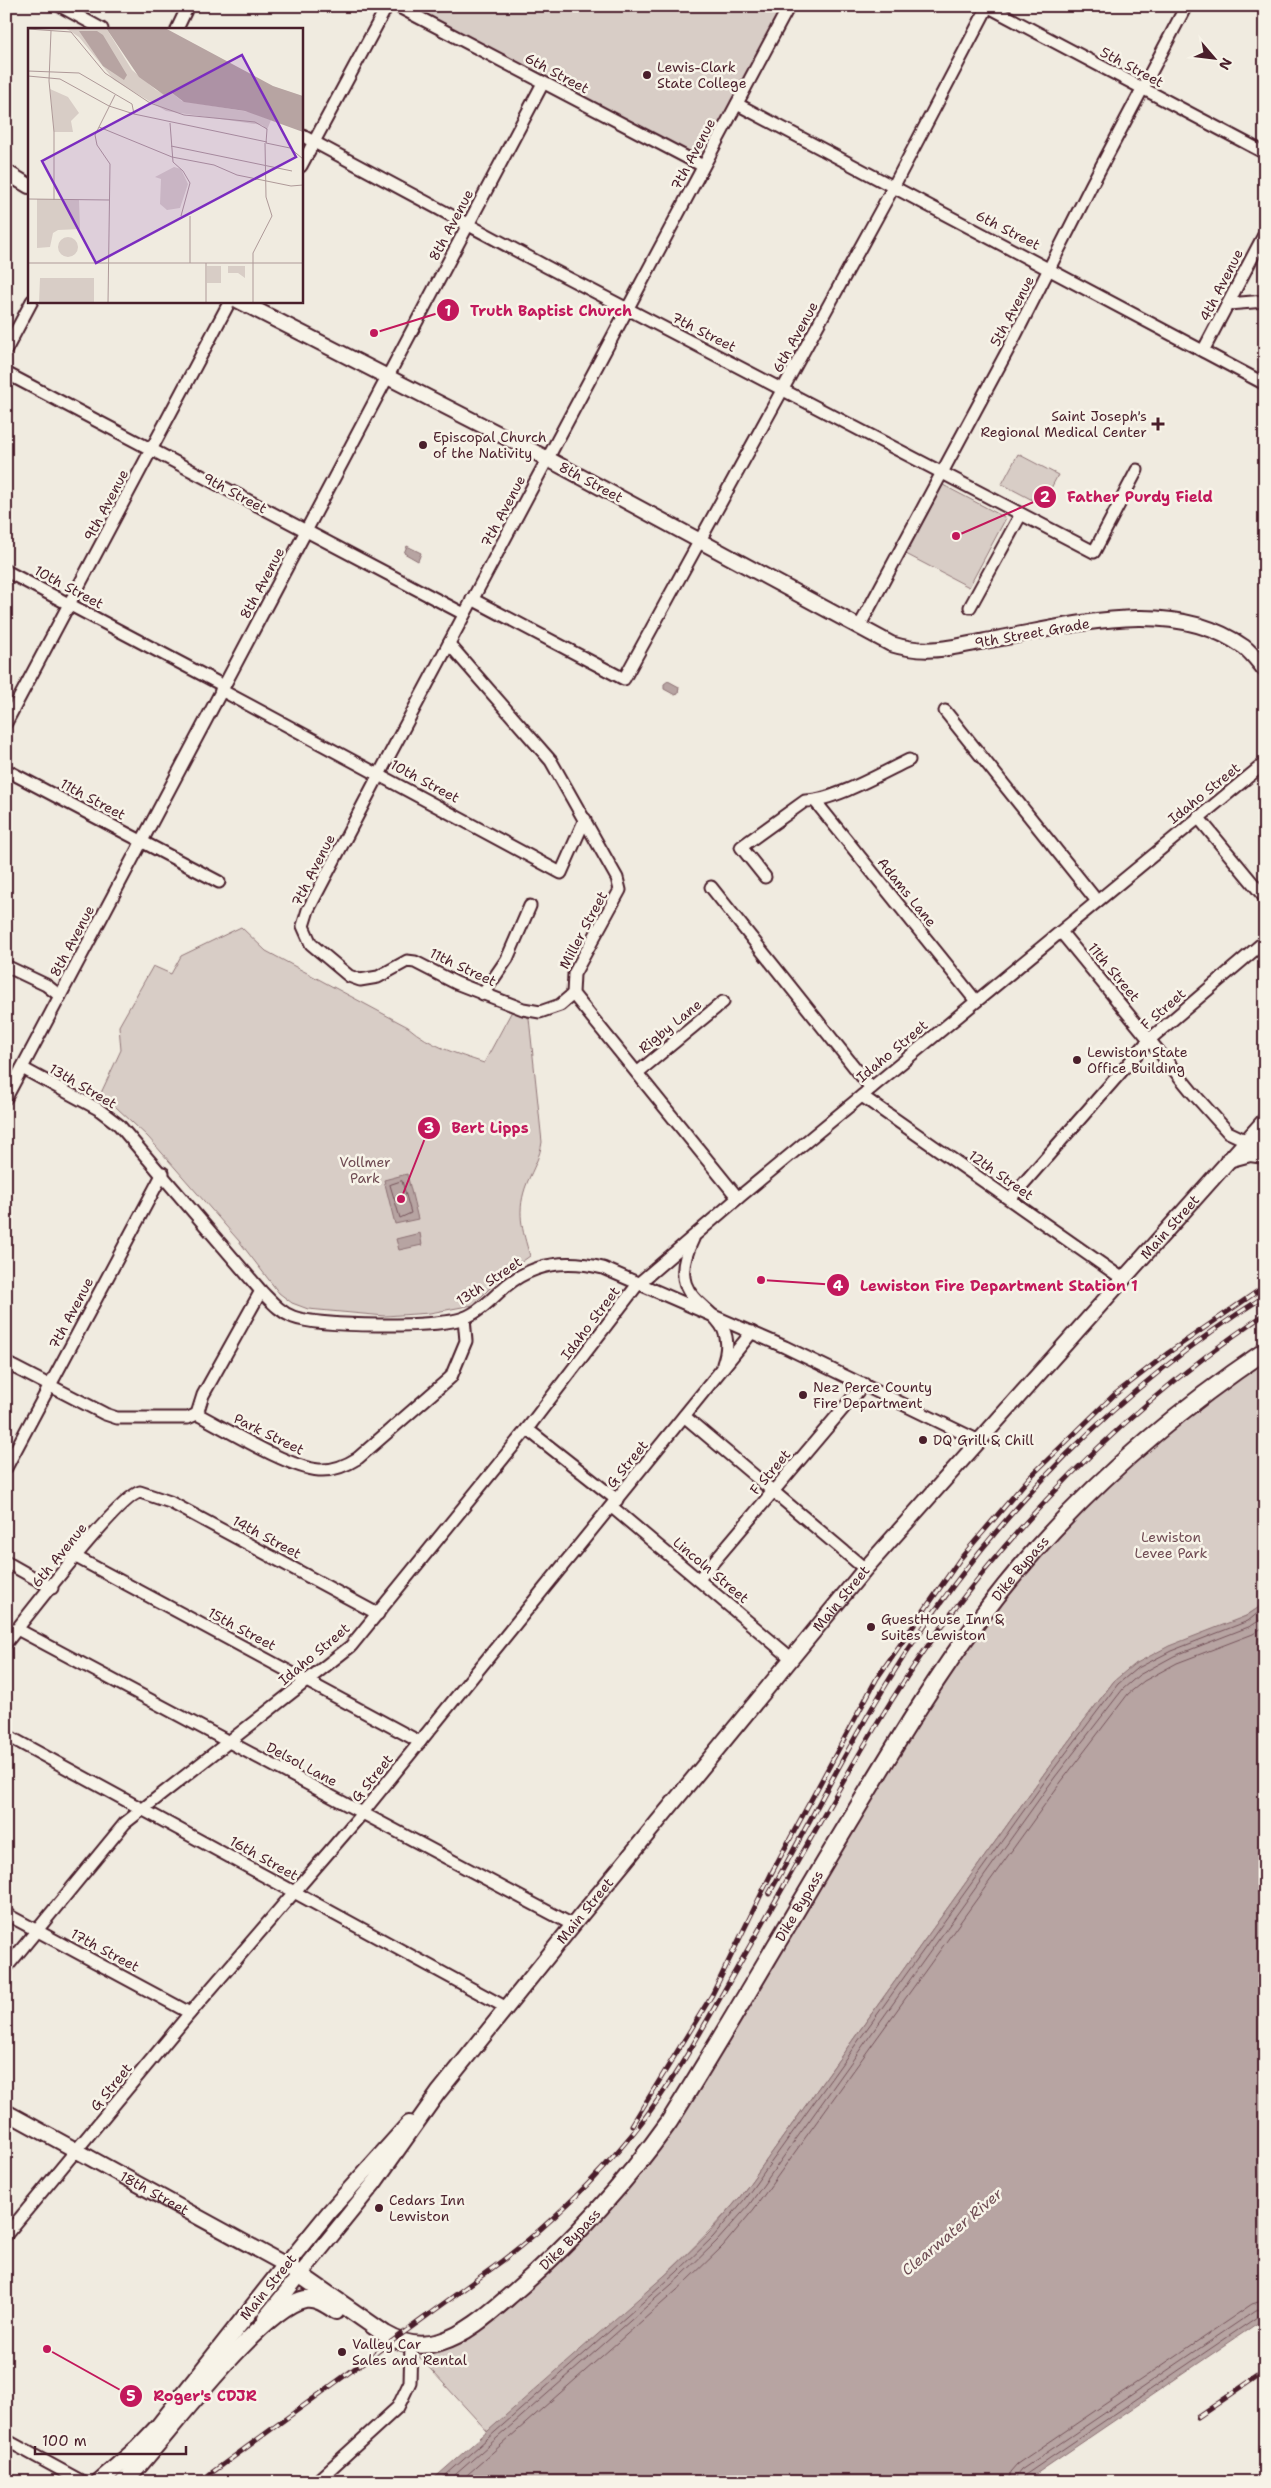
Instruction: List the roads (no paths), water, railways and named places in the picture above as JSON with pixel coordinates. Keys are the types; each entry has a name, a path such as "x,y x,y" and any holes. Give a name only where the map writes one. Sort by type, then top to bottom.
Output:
{"highway":[{"name":"Dike Bypass","path":"301,2274 385,2334 412,2344 430,2344 445,2340 481,2320 549,2262 593,2218 669,2122 913,1714 982,1616 1034,1553 1119,1465 1186,1408 1265,1351"},
{"name":"18th Street","path":"286,2265 301,2274"},
{"name":"Main Street","path":"99,2482 138,2448 169,2414 286,2265"},
{"path":"252,2334 287,2307 309,2298 326,2304 352,2322 385,2334"},
{"name":"Main Street","path":"124,2482 252,2334"}],"main road":[{"path":"6,172 28,185"},
{"name":"8th Street","path":"241,302 548,459 859,627"},
{"name":"9th Street Grade","path":"859,627 891,644 921,651 1116,620 1176,619 1210,629 1245,648 1265,670"},
{"name":"Main Street","path":"252,2334 374,2182 438,2093 573,1924 865,1569 978,1440 1123,1280 1245,1140 1265,1120"},
{"path":"1245,1140 1265,1146"},
{"path":"1228,1160 1250,1154 1265,1156"},
{"name":"Main Street","path":"286,2265 373,2162 438,2093"},
{"name":"18th Street","path":"6,2112 79,2150 286,2265"}],"street":[{"path":"60,6 100,28"},
{"path":"177,28 188,6"},
{"path":"302,164 387,6"},
{"name":"6th Street","path":"397,6 703,166"},
{"name":"7th Avenue","path":"303,926 308,910 464,614 789,6"},
{"name":"5th Street","path":"987,6 1265,153"},
{"name":"6th Avenue","path":"472,599 624,680 893,187 987,6"},
{"name":"5th Avenue","path":"859,627 1050,269 1186,6"},
{"name":"8th Avenue","path":"6,1098 307,532 542,83"},
{"name":"6th Street","path":"737,104 1265,384"},
{"name":"7th Street","path":"302,136 468,225 1094,552 1137,470"},
{"name":"4th Avenue","path":"1203,351 1265,233"},
{"path":"1228,304 1265,300"},
{"path":"6,350 31,302"},
{"name":"9th Avenue","path":"6,723 229,302"},
{"name":"9th Street","path":"6,373 464,614"},
{"path":"970,607 1021,514"},
{"name":"10th Street","path":"6,571 561,873 585,819"},
{"name":"Miller Street","path":"449,644 551,760 617,878 620,890 574,974 572,994"},
{"path":"945,711 1097,901"},
{"path":"765,877 741,847 806,801 815,801 835,795 909,760"},
{"name":"Idaho Street","path":"6,1968 125,1822 351,1646 527,1429 638,1284 738,1198 1265,763"},
{"name":"11th Street","path":"6,770 219,882"},
{"name":"Adams Lane","path":"815,801 976,1002"},
{"path":"1198,817 1265,898"},
{"path":"711,887 872,1088"},
{"path":"483,994 506,959 530,906"},
{"name":"11th Street","path":"303,926 311,944 349,976 360,980 378,977 407,961 416,962 483,994 523,1009 540,1012 560,1005 572,994"},
{"name":"11th Street","path":"1061,932 1228,1132 1245,1140"},
{"name":"F Street","path":"1010,1199 1150,1039 1265,941"},
{"path":"6,966 46,985 60,996"},
{"path":"572,994 738,1198"},
{"name":"Rigby Lane","path":"637,1073 723,1002"},
{"name":"13th Street","path":"22,1068 108,1115 119,1124 163,1173 261,1291 282,1312 304,1320 324,1323 431,1325 464,1318 531,1270 560,1262 574,1262 603,1268 752,1332 978,1440"},
{"name":"12th Street","path":"862,1096 1123,1280"},
{"name":"7th Avenue","path":"6,1468 163,1173"},
{"path":"695,1235 684,1262 684,1277 689,1293 695,1301 717,1317 724,1327 728,1341 720,1372"},
{"path":"6,1363 105,1414 117,1418 188,1418 197,1414 203,1395 261,1291"},
{"name":"Park Street","path":"197,1414 300,1466 319,1470 347,1465 358,1458 451,1377 466,1341 464,1318"},
{"name":"G Street","path":"6,2236 79,2150 190,2012 362,1814 752,1332"},
{"name":"F Street","path":"699,1579 864,1384"},
{"path":"684,1416 865,1569"},
{"name":"Lincoln Street","path":"527,1429 791,1658"},
{"name":"6th Avenue","path":"6,1643 84,1546 129,1498 140,1492"},
{"name":"14th Street","path":"140,1492 170,1502 378,1614"},
{"name":"15th Street","path":"76,1557 420,1742"},
{"path":"6,1562 52,1588"},
{"name":"Delsol Lane","path":"17,1629 362,1814 573,1924"},
{"name":"16th Street","path":"6,1735 507,2008"},
{"name":"17th Street","path":"6,1914 190,2012"},
{"path":"316,2482 398,2407 410,2382 412,2344"},
{"path":"6,2440 83,2482"}],"water":[{"path":"407,546 421,553 418,561 404,553"},
{"path":"668,681 679,687 678,694 675,695 664,689 664,684"},
{"path":"407,1174 418,1219 395,1224 384,1180"},
{"path":"420,1233 422,1245 399,1250 396,1239"},
{"name":"Clearwater River","path":"1265,1599 1265,2318 1024,2482 430,2482 672,2269 709,2233 740,2197 1046,1771 1114,1681 1133,1665 1169,1646 1246,1616 1258,1608"}],"railway":[{"path":"632,2125 712,1995 771,1874 877,1678 960,1559 1029,1478 1114,1395 1168,1353 1265,1286"},
{"path":"769,1894 887,1682 942,1601 981,1550 1066,1455 1112,1412 1161,1370 1265,1296"},
{"path":"199,2482 502,2261 555,2216 604,2167 649,2113 675,2074 874,1729 954,1609 999,1553 1097,1449 1150,1401 1206,1356 1265,1314"},
{"path":"1198,2417 1265,2371"}],"place":[{"name":"Lewis-Clark State College","path":"647,75"},
{"name":"Truth Baptist Church","path":"374,333"},
{"name":"Saint Joseph's Regional Medical Center","path":"1158,424"},
{"name":"Episcopal Church of the Nativity","path":"423,445"},
{"name":"Father Purdy Field","path":"956,536"},
{"name":"Lewiston State Office Building","path":"1077,1060"},
{"name":"Bert Lipps","path":"401,1199"},
{"name":"Lewiston Fire Department Station 1","path":"761,1280"},
{"name":"Nez Perce County Fire Department","path":"803,1395"},
{"name":"DQ Grill & Chill","path":"923,1440"},
{"name":"GuestHouse Inn & Suites Lewiston","path":"871,1627"},
{"name":"Cedars Inn Lewiston","path":"379,2208"},
{"name":"Roger's CDJR","path":"47,2349"},
{"name":"Valley Car Sales and Rental","path":"342,2352"}],"park label":[{"name":"Vollmer Park","path":"365,1170"},
{"name":"Lewiston Levee Park","path":"1171,1545"}]}
